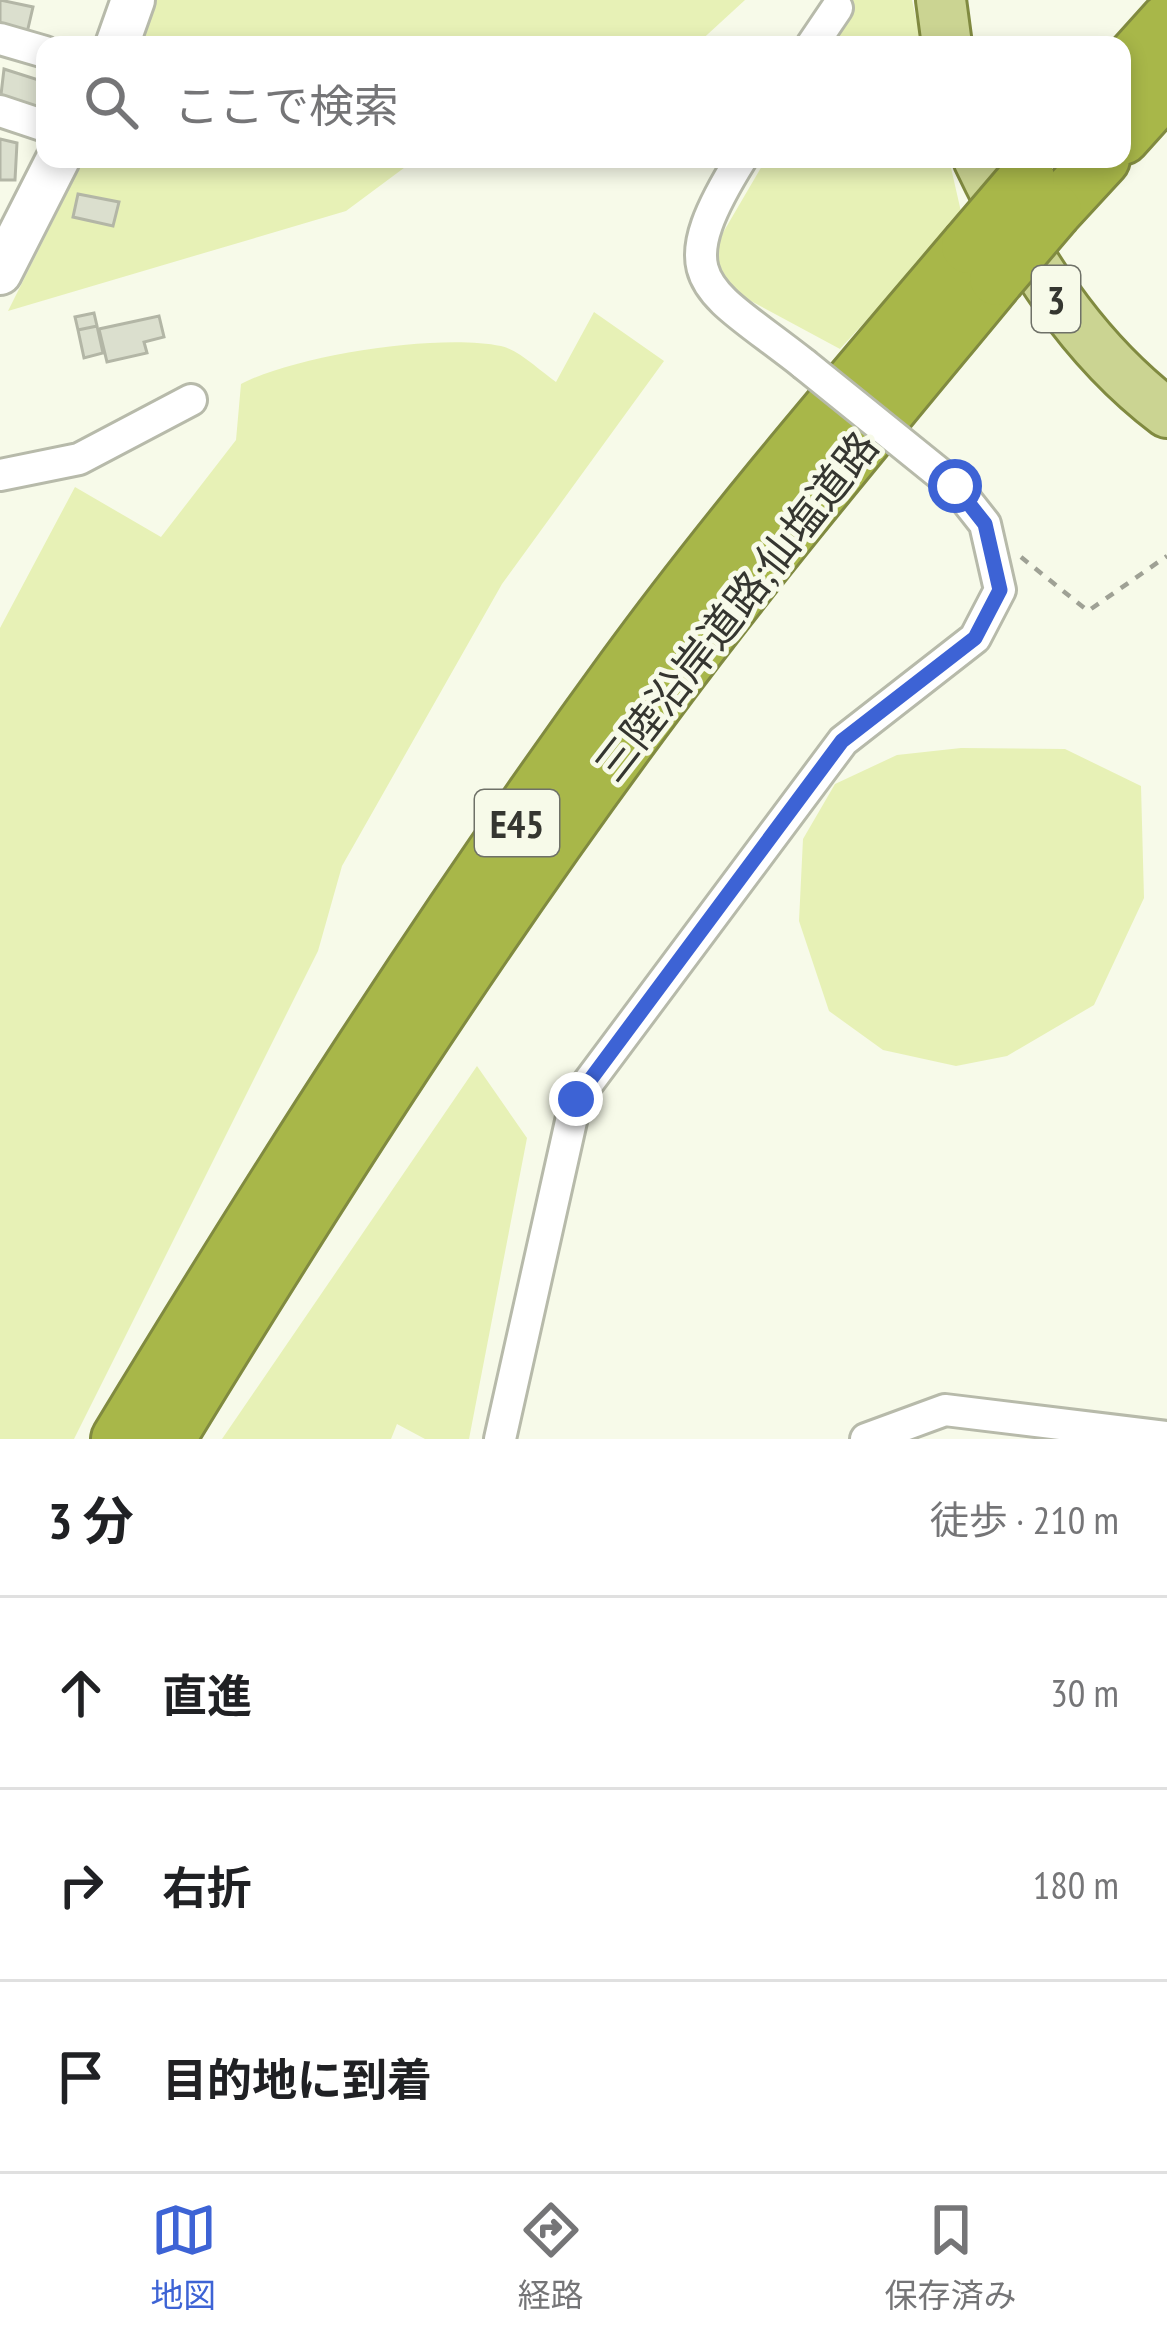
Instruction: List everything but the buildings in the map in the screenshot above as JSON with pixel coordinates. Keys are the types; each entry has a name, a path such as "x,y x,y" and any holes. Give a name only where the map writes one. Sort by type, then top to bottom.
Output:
{"highway":[{"path":"1131,62 1167,22"},
{"path":"1131,126 1167,87"},
{"name":"三陸沿岸道路;仙塩道路","path":"167,1439 315,1197 490,935 983,262 1026,177 1064,168"},
{"name":"三陸沿岸道路;仙塩道路","path":"119,1439 282,1171 626,668 824,416 983,262"}],"main road":[{"path":"941,0 946,36"},
{"name":"3","path":"1026,177 1015,236 1060,306 1167,413"}],"street":[{"path":"120,36 133,0"},
{"path":"818,36 837,8"},
{"path":"0,39 36,49"},
{"path":"0,111 36,123"},
{"path":"0,273 53,168"},
{"path":"500,1439 576,1099 842,741 975,638 1000,590 985,524 955,486 738,316 705,279 699,237 736,168"},
{"path":"0,475 80,459 191,400"},
{"path":"866,1439 945,1410 1167,1437"}],"path":[{"path":"988,544 1020,556 1088,611 1167,556"}],"green space":[{"path":"155,0 745,0 706,36 140,36"},
{"path":"838,0 912,0 920,36 838,36 848,20"},
{"path":"80,168 404,168 346,211 8,311"},
{"path":"761,168 951,168 962,216 840,349 736,293 721,278 714,248"},
{"path":"594,312 664,361 502,584 342,866 318,951 74,1439 0,1439 0,628 75,487 161,537 236,440 241,384 331,356 442,342 508,348 556,382"},
{"path":"961,748 1065,749 1141,786 1144,898 1094,1005 1007,1056 956,1066 883,1050 829,1011 799,921 803,839 835,784 897,755"},
{"path":"477,1066 527,1138 469,1439 425,1439 397,1424 391,1439 222,1439"}],"route":[{"path":"576,1099 842,741 975,638 1000,590 985,524 955,486"}]}
